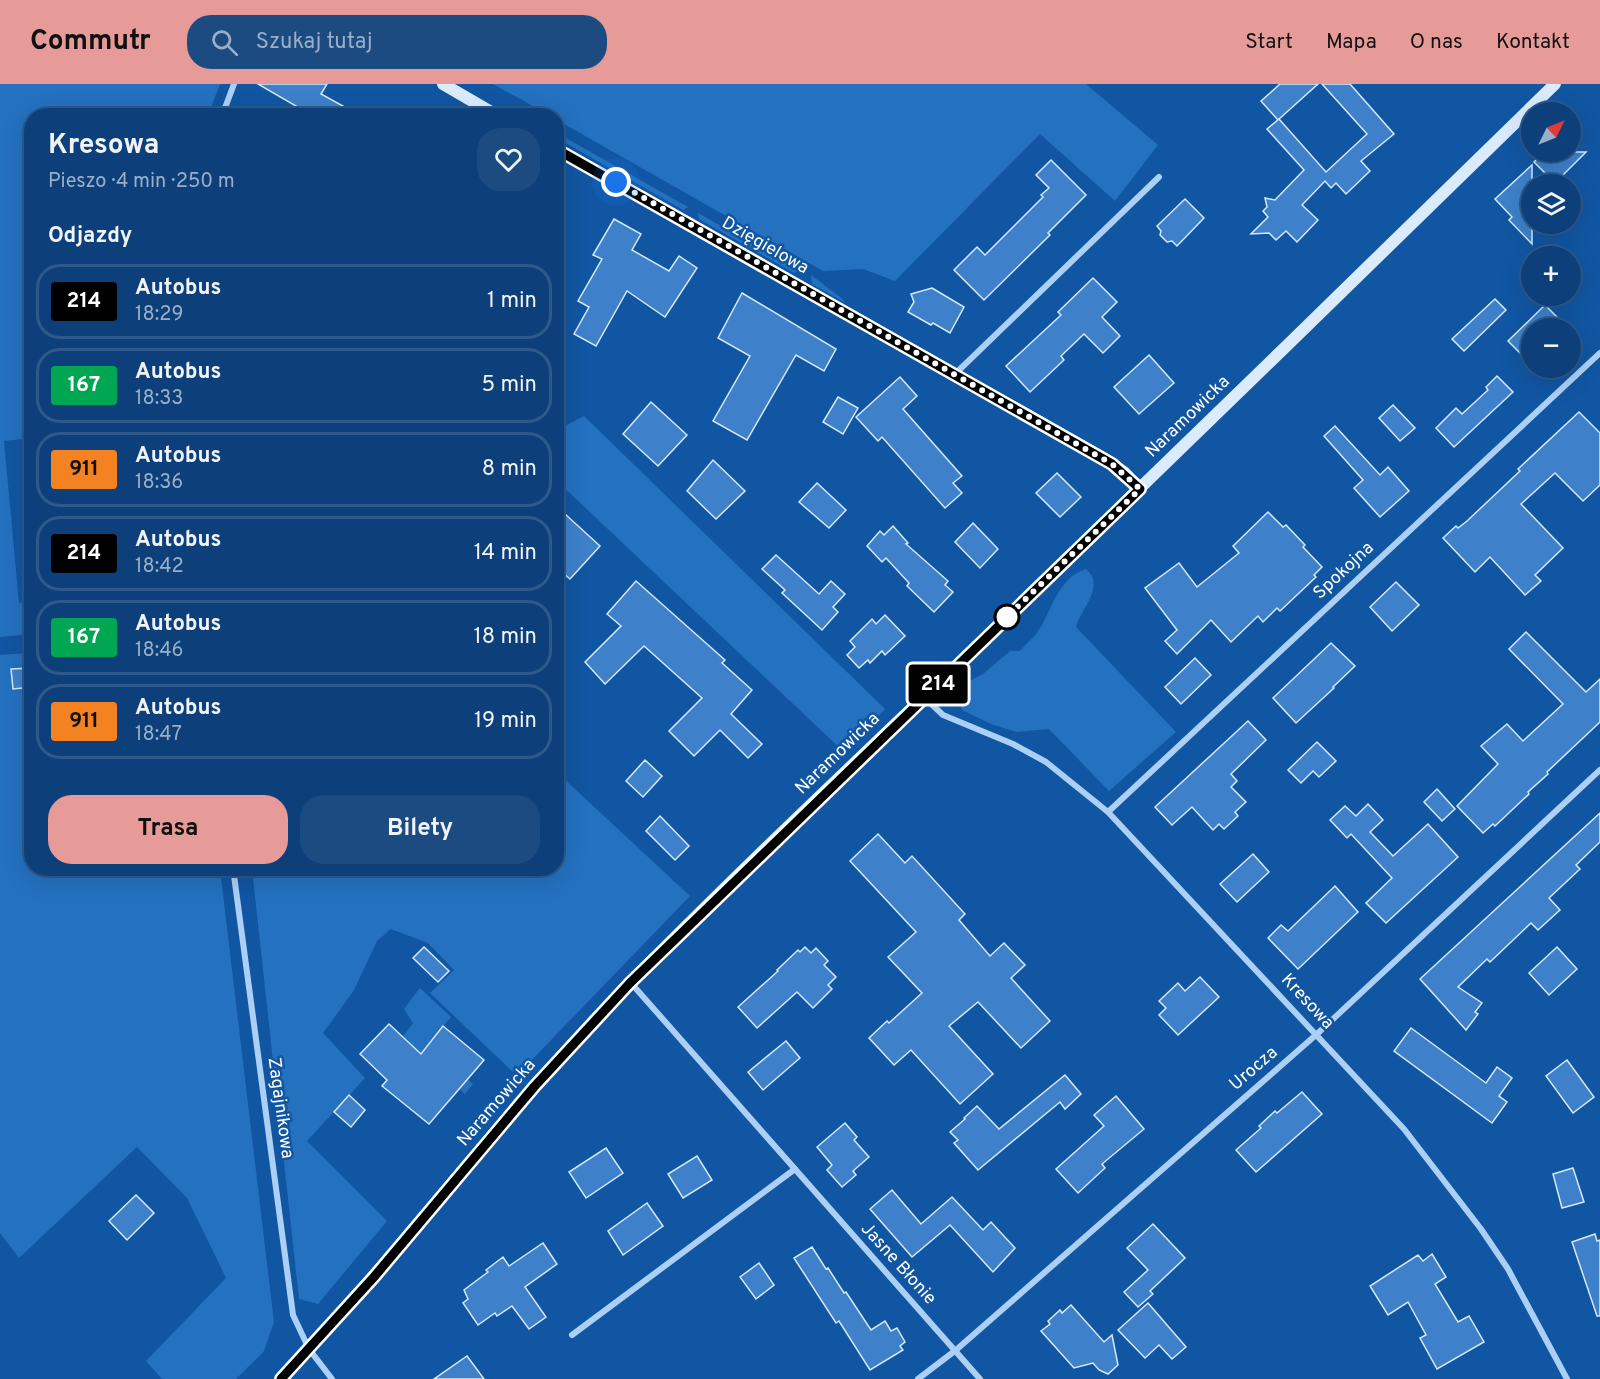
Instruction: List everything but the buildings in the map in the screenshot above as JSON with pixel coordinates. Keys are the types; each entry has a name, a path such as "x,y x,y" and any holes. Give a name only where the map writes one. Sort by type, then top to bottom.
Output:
{"street":[{"path":"225,108 234,84"},
{"path":"443,84 484,108"},
{"name":"Naramowicka","path":"280,1379 374,1277 534,1087 630,983 1555,84"},
{"name":"Dzięgielowa","path":"564,154 1112,464 1140,489"},
{"path":"955,374 1159,177"},
{"name":"Spokojna","path":"1108,812 1600,352"},
{"name":"Kresowa","path":"924,697 942,715 1012,744 1046,762 1080,787 1108,812 1404,1129 1481,1229 1529,1306 1567,1379"},
{"name":"Urocza","path":"918,1379 956,1350 1317,1034 1600,770"},
{"name":"Zagajnikowa","path":"234,876 293,1315 309,1349 332,1379"},
{"name":"Jasne Błonie","path":"630,983 980,1379"},
{"path":"572,1335 795,1169"}],"shaded area":[{"path":"0,84 220,84 211,108 24,108 24,439 4,441 19,603 24,603 24,635 0,637"},
{"path":"493,84 1086,84 1158,145 1115,201 1040,134 895,281 863,269 823,271 564,124 564,108 536,108"},
{"path":"564,137 688,207 683,210 564,142"},
{"path":"698,213 800,271 794,273 699,219"},
{"path":"811,275 844,300 844,302 812,284"},
{"path":"584,416 885,709 844,752 564,488 564,426"},
{"path":"1086,569 1092,576 1093,590 1076,627 1176,732 1109,791 1049,729 1016,732 991,724 962,710 955,694 960,686 983,674 1010,651 1020,651 1037,633 1062,587 1076,573"},
{"path":"24,653 24,876 221,876 274,1322 264,1351 236,1379 162,1379 146,1361 226,1278 187,1198 137,1147 19,1258 0,1233 0,655"},
{"path":"564,779 690,896 523,1069 513,1072 430,993 454,970 428,943 391,929 377,941 354,990 323,1033 365,1078 307,1141 387,1221 318,1304 299,1299 253,876 564,876"},
{"path":"420,988 451,1017 428,1045 473,1084 465,1094 403,1036 413,1023 404,1009"}],"bus line":[{"name":"214","path":"281,1379 374,1277 534,1087 630,983 1140,489 1125,473 1112,464 564,154"}],"route":[{"path":"616,182 1112,464 1125,473 1140,489 1007,617"}]}
